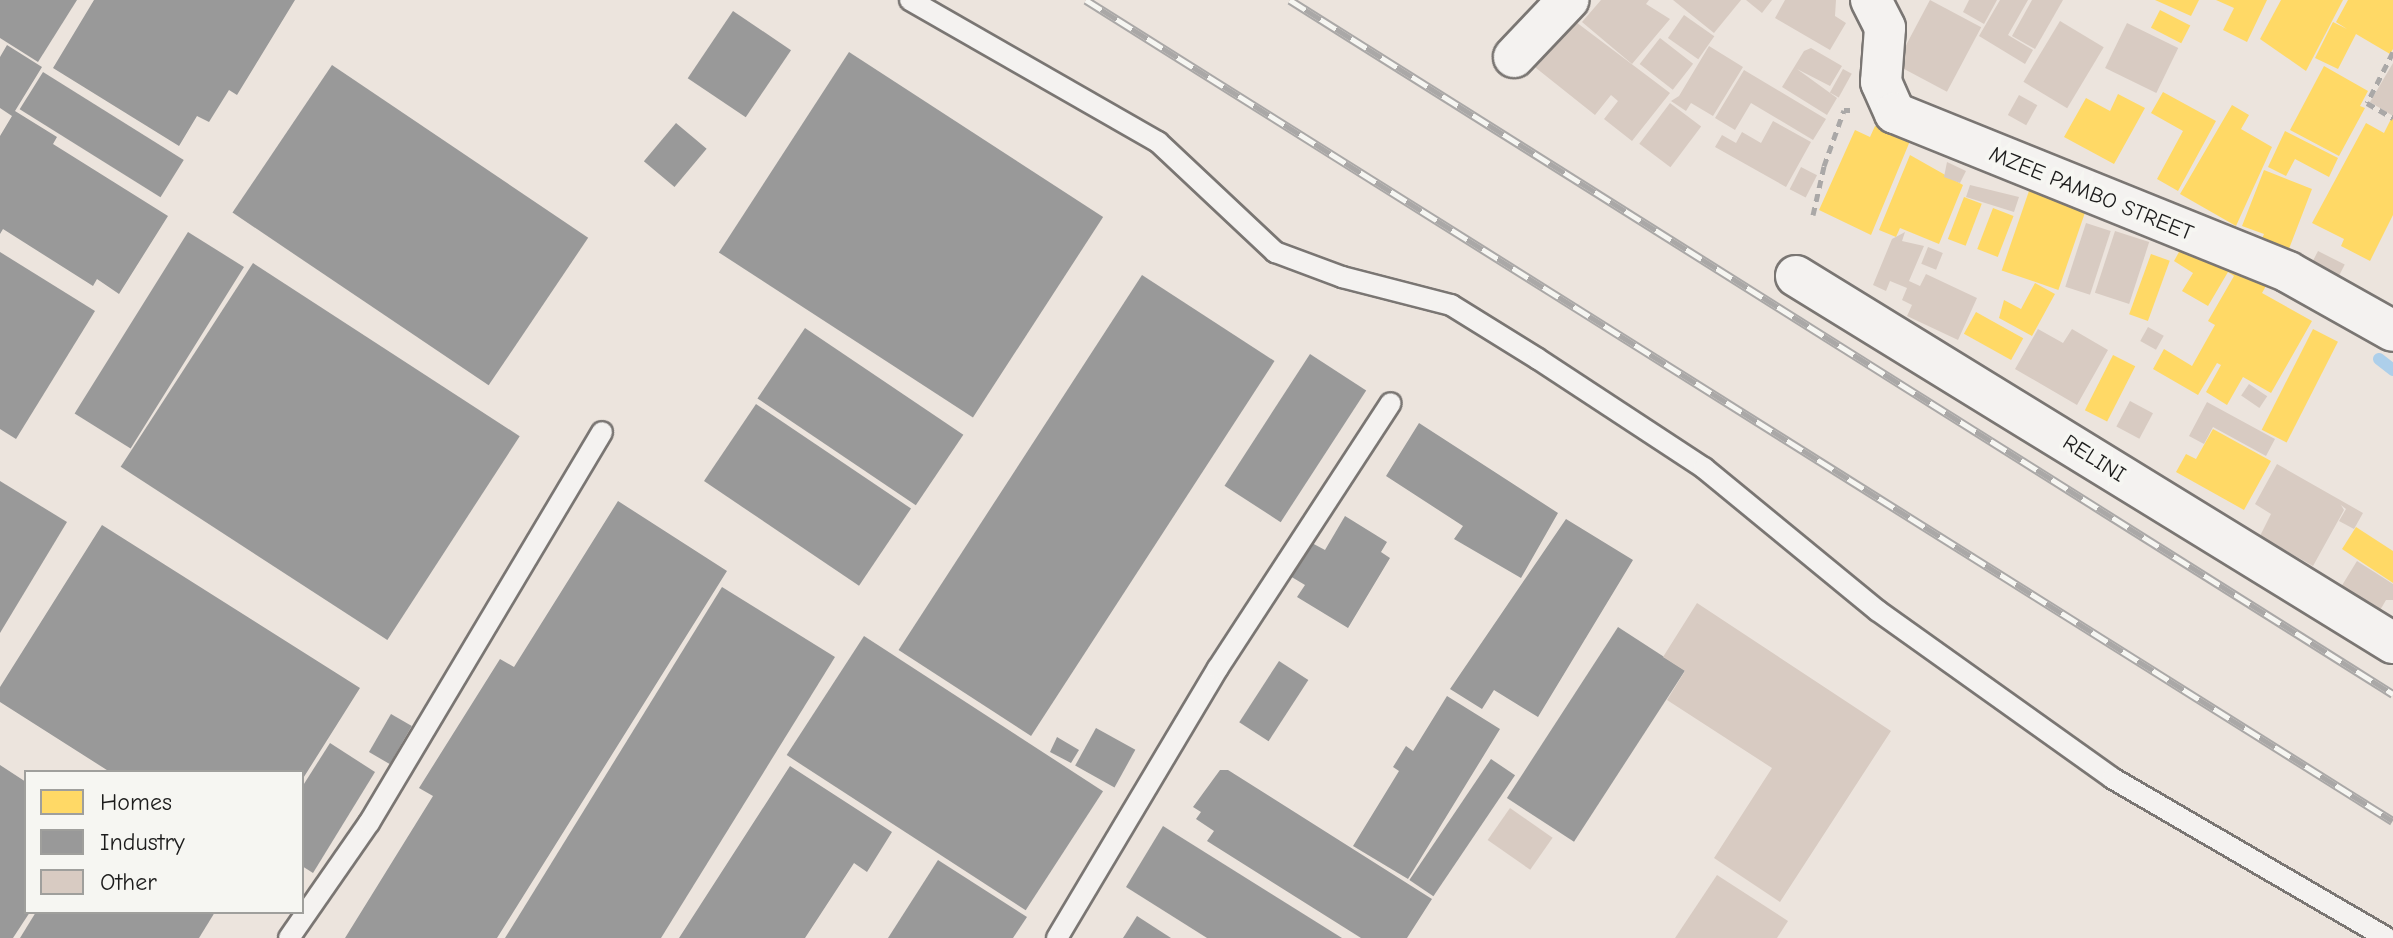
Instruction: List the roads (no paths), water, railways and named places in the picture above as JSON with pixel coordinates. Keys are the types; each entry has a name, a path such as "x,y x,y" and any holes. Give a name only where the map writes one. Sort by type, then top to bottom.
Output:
{"street":[{"path":"1514,57 1568,0"},
{"name":"MZEE PAMBO STREET","path":"1871,0 1885,28 1881,82 1895,113 2288,272 2393,331"},
{"name":"RELINI","path":"1796,276 2393,643"}],"lane":[{"path":"910,0 1158,142 1275,252 1342,277 1451,305 1538,359 1704,468 1878,611 2112,778 2387,938"},
{"path":"1057,938 1218,668 1391,403"},
{"path":"289,938 369,823 602,432"}],"waterway":[{"path":"2379,359 2393,370"}],"railway":[{"path":"1086,0 2393,821"},
{"path":"1290,0 2393,694"}]}
